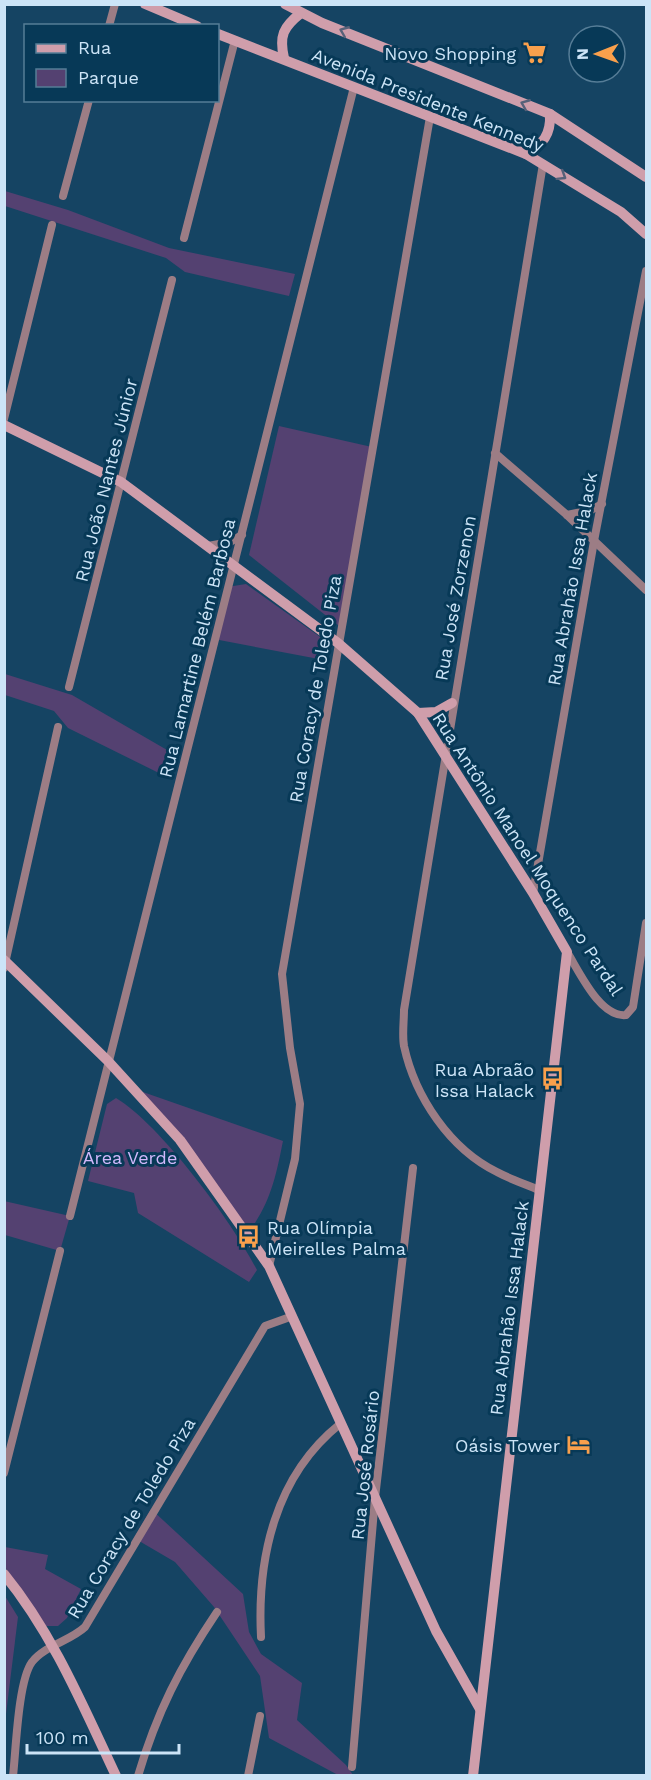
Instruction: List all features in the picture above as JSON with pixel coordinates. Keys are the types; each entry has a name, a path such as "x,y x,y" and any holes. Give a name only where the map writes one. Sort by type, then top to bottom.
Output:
{"street":[{"path":"110,24 115,4"},
{"path":"145,4 192,24"},
{"name":"Avenida Presidente Kennedy","path":"285,4 301,13 550,114 646,177"},
{"path":"284,58 280,43 282,33 287,24 301,13"},
{"name":"Avenida Presidente Kennedy","path":"219,34 526,154 621,212 646,234"},
{"path":"184,238 235,40"},
{"name":"Rua Lamartine Belém Barbosa","path":"70,1216 354,87"},
{"path":"63,196 88,102"},
{"path":"526,154 544,141 551,129 550,114"},
{"name":"Rua Coracy de Toledo Piza","path":"269,1266 296,1159 300,1104 290,1048 282,974 430,117"},
{"name":"Rua José Zorzenon","path":"539,1190 496,1172 459,1147 434,1114 413,1077 404,1044 404,1010 446,757 452,703 543,164"},
{"path":"4,419 52,225"},
{"name":"Rua Abrahão Issa Halack","path":"533,893 594,541 646,271"},
{"name":"Rua João Nantes Júnior","path":"69,687 172,280"},
{"name":"Rua Antônio Manoel Moquenco Pardal","path":"4,424 121,482 338,643 418,713 533,893 567,952 602,1005 613,1014 626,1015 633,1007 646,923"},
{"path":"495,453 567,515 646,591"},
{"path":"567,515 591,510 602,504"},
{"path":"208,546 230,542 242,535"},
{"path":"418,713 436,712 452,703"},
{"path":"58,727 5,963 108,1061 180,1140 269,1266 290,1317 436,1631 480,1709"},
{"name":"Rua Abrahão Issa Halack","path":"473,1776 567,952"},
{"name":"Rua José Rosário","path":"352,1767 375,1498 412,1168"},
{"path":"4,1473 60,1251"},
{"name":"Rua Coracy de Toledo Piza","path":"13,1776 24,1679 32,1662 54,1646 75,1637 85,1627 265,1326 290,1317"},
{"path":"261,1637 259,1596 262,1566 285,1494 298,1468 318,1442 340,1424"},
{"path":"4,1574 25,1599 54,1646 116,1776"},
{"path":"138,1776 150,1735 183,1661 217,1612"},
{"path":"248,1776 260,1716"}],"green space":[{"path":"5,191 68,210 169,248 295,274 289,296 185,272 166,258 5,206"},
{"path":"279,426 372,447 343,629 249,555"},
{"path":"246,584 323,639 327,646 324,660 214,639 227,587"},
{"path":"5,674 72,695 174,754 169,778 68,728 54,711 5,695"},
{"path":"140,1091 283,1141 270,1194 255,1223 239,1223"},
{"name":"Área Verde","path":"116,1098 154,1130 214,1202 257,1270 249,1282 138,1213 134,1193 88,1181 107,1104"},
{"path":"4,1201 70,1216 60,1251 5,1235"},
{"path":"151,1509 243,1594 249,1632 261,1654 302,1683 297,1720 346,1765 353,1775 338,1775 269,1738 260,1676 214,1607 175,1562 134,1538"},
{"path":"5,1547 48,1555 45,1569 81,1589 67,1618 58,1626 45,1626 5,1567"},
{"path":"4,1596 18,1617 5,1722"}],"place":[{"name":"Novo Shopping","path":"534,53"},
{"name":"Rua Abraão Issa Halack","path":"552,1079"},
{"name":"Rua Olímpia Meirelles Palma","path":"249,1237"},
{"name":"Oásis Tower","path":"578,1445"}]}
